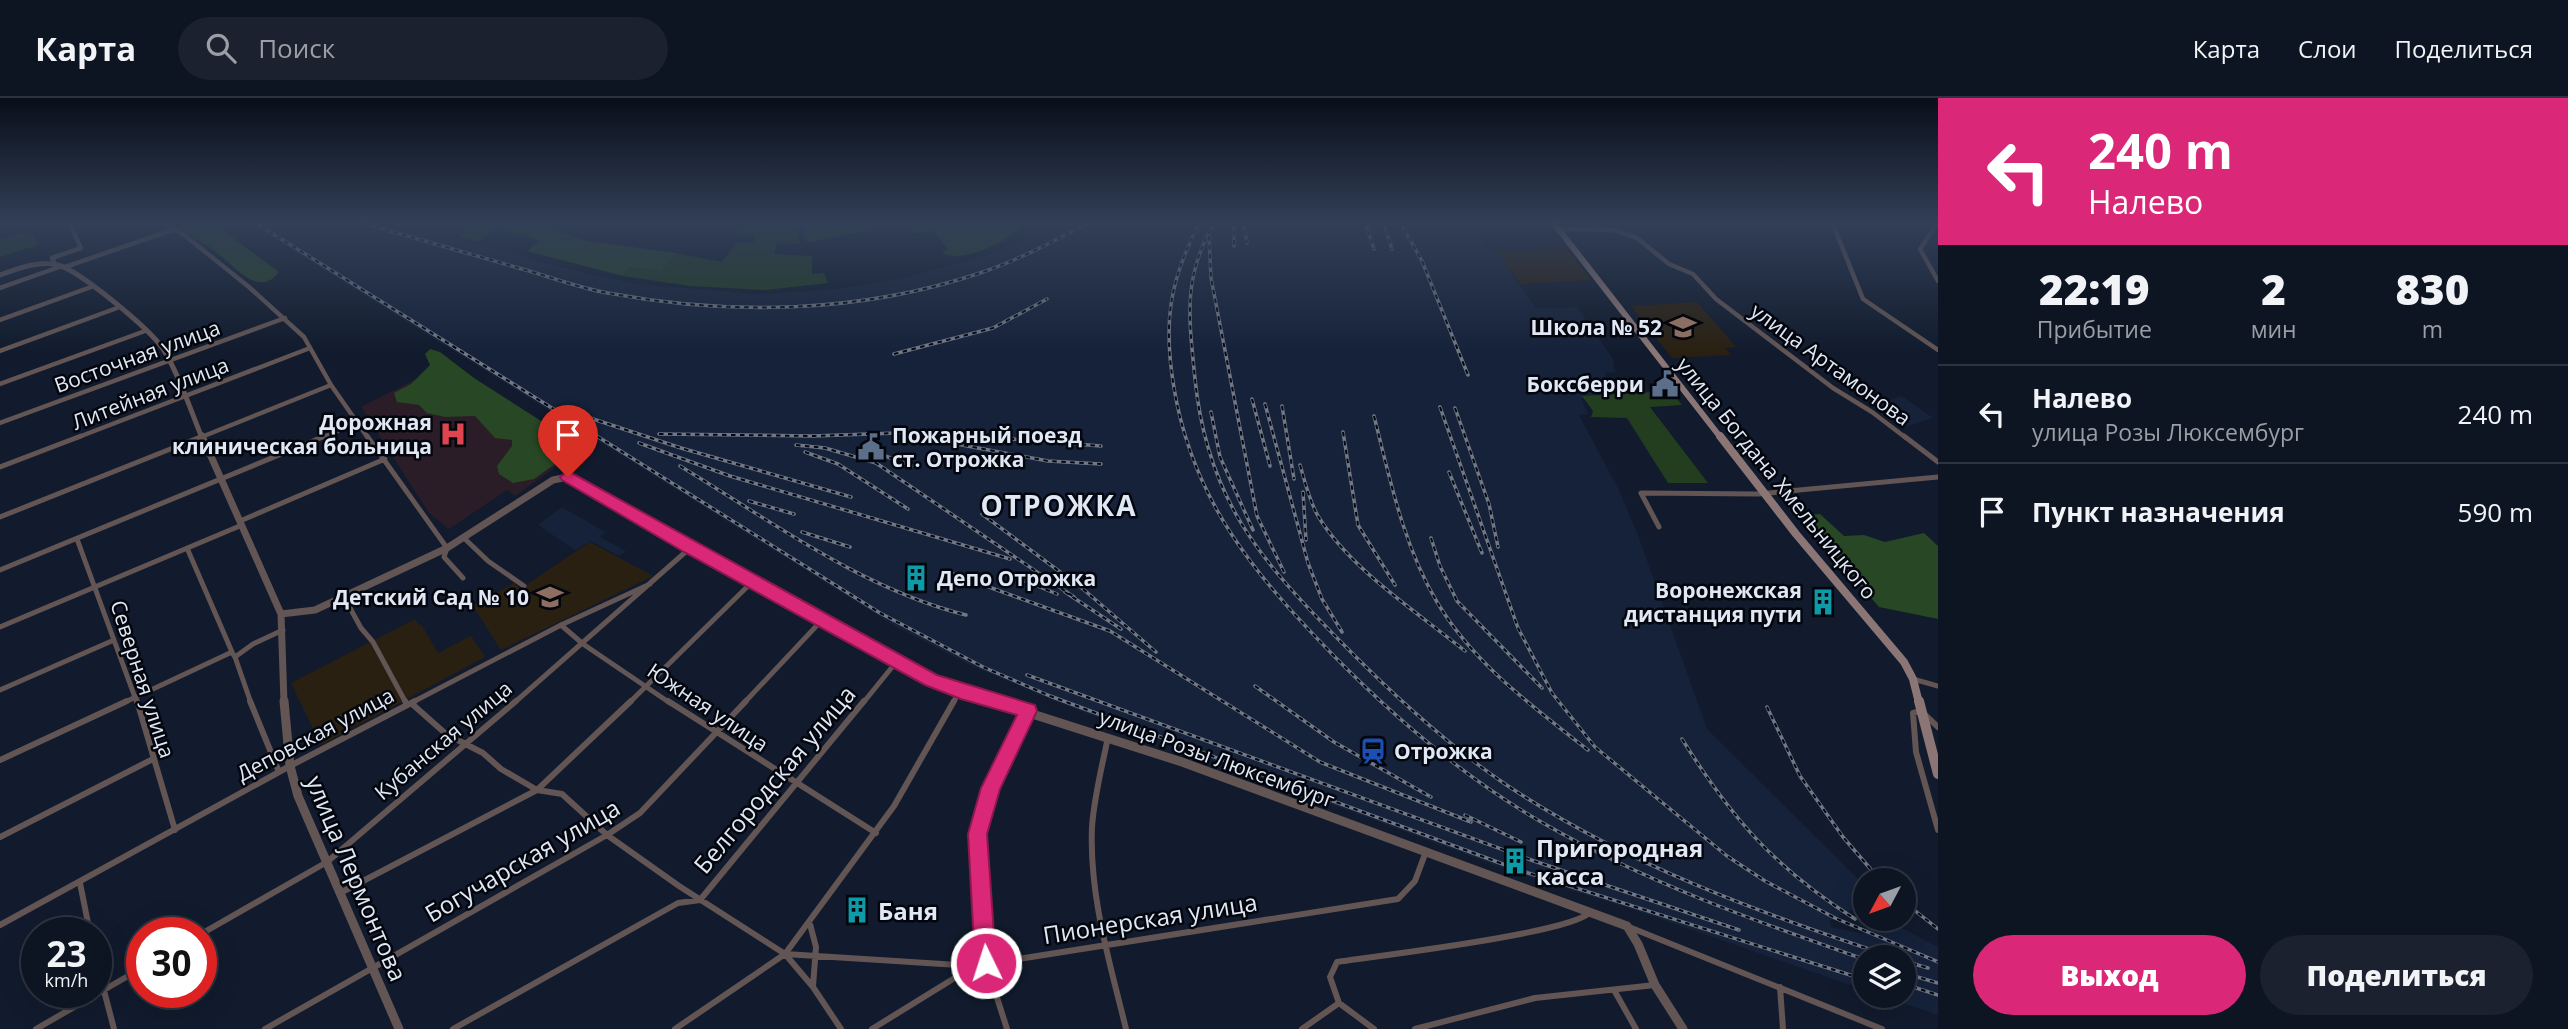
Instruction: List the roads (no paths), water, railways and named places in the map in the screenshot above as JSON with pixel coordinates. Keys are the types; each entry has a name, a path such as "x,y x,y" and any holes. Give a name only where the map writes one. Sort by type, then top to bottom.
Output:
{"main road":[{"name":"улица Богдана Хмельницкого","path":"1587,265 1764,493 1904,662 1913,679 1938,774"}],"street":[{"path":"0,275 38,265"},
{"path":"0,288 55,265"},
{"name":"улица Лермонтова","path":"61,265 117,308 163,349 186,397 281,614 281,672 290,766 298,796 342,892 399,1029"},
{"path":"221,265 285,318 310,348 331,385 447,548"},
{"name":"улица Артамонова","path":"1672,265 1693,274 1716,299 1798,362 1872,412 1938,462"},
{"path":"1849,265 1863,299 1938,350"},
{"path":"1929,265 1938,281"},
{"path":"0,320 91,287"},
{"path":"0,351 117,308"},
{"name":"Восточная улица","path":"0,423 285,318"},
{"path":"0,384 145,331"},
{"name":"Литейная улица","path":"0,467 310,348"},
{"path":"0,517 331,385"},
{"path":"0,570 359,422"},
{"path":"0,627 187,548 385,459"},
{"name":"улица Розы Люксембург","path":"464,538 562,476 576,481 690,548 897,661 961,691 1108,737 1590,912 1882,1029"},
{"path":"1659,527 1641,493 1764,493 1938,477"},
{"path":"281,614 308,612 464,538 488,561 524,586"},
{"name":"Северная улица","path":"77,539 135,696 175,830"},
{"path":"187,548 233,654 279,772"},
{"path":"447,548 444,557 463,578"},
{"name":"Кубанская улица","path":"217,925 327,862 583,644 690,548"},
{"path":"342,892 537,790 752,582"},
{"name":"Деповская улица","path":"0,925 290,766 561,625 650,583"},
{"path":"344,597 409,704 446,734 464,746 483,753 501,769 537,790 562,794 607,835 679,886 785,954 813,987 841,1029"},
{"name":"Богучарская улица","path":"265,1029 607,835 640,813 822,620"},
{"name":"Южная улица","path":"561,625 583,644 876,833"},
{"path":"0,760 283,630"},
{"path":"0,690 114,640"},
{"name":"Белгородская улица","path":"453,1029 678,903 700,900 794,782 897,661"},
{"path":"1913,679 1938,686"},
{"path":"675,1029 785,954 876,833 961,691"},
{"path":"1007,1029 986,963 977,834 990,788 1028,711"},
{"path":"1938,727 1921,711 1913,713 1911,726 1938,830"},
{"path":"1108,737 1094,808 1091,839 1094,886 1126,1029"},
{"path":"0,837 153,760"},
{"name":"Пионерская улица","path":"872,1029 974,966 986,963 1398,899 1415,881 1425,854"},
{"path":"80,883 87,917"},
{"path":"678,903 679,886"},
{"path":"1374,1029 1339,1003 1330,975 1331,968 1337,962 1550,929 1585,918 1590,912"},
{"path":"810,924 815,936 817,958 813,987"},
{"path":"1627,926 1638,944 1655,985 1683,1029"},
{"path":"785,954 974,966"},
{"path":"1415,1029 1535,998 1655,985"},
{"path":"1780,987 1783,1029"},
{"path":"1614,990 1636,1029"},
{"path":"1302,1029 1339,1003"},
{"path":"36,1029 73,1008"},
{"path":"108,1008 114,1029"}],"railway":[{"path":"324,265 880,613 983,667 1050,696 1519,870 1853,976"},
{"path":"510,265 597,291 701,305 748,307 796,307 889,296 935,286 1000,265"},
{"path":"1181,265 1171,303 1169,343 1174,388 1183,429 1196,467 1212,502 1232,535 1254,566 1306,626 1407,725 1459,767 1514,806 1582,844 1661,882 1853,955"},
{"path":"1196,265 1190,298 1193,357 1201,421 1211,459 1242,524 1262,553 1311,611 1419,717 1505,784 1550,812 1644,862 1693,884 1792,923 1857,945"},
{"path":"1210,265 1257,516 1284,572"},
{"path":"1424,265 1468,375"},
{"path":"894,354 993,328 1047,299"},
{"path":"1252,399 1270,466"},
{"path":"1265,404 1308,563 1322,599 1342,632"},
{"path":"1282,406 1294,479"},
{"path":"1440,407 1518,628 1552,693 1595,747 1727,856 1765,881 1835,918 1938,962"},
{"path":"1455,408 1489,504 1498,547"},
{"path":"1211,412 1220,457 1253,530"},
{"path":"1374,416 1406,535 1437,602 1468,645 1505,683 1588,750"},
{"path":"590,418 681,448 851,497"},
{"path":"659,434 813,436 925,432 1101,446"},
{"path":"1343,432 1358,525 1395,585"},
{"path":"946,442 1048,461 1101,464"},
{"path":"639,443 730,476 1010,559"},
{"path":"796,445 825,448 876,463 1074,597"},
{"path":"864,448 912,466"},
{"path":"805,452 838,464 908,509"},
{"path":"1300,465 1318,516 1348,554 1386,589 1465,651"},
{"path":"680,466 854,571 928,603 966,615"},
{"path":"1449,472 1482,553"},
{"path":"1303,492 1306,540"},
{"path":"749,501 794,514"},
{"path":"982,514 1083,589 1156,652"},
{"path":"802,532 850,547"},
{"path":"1431,538 1440,566 1457,601 1542,688"},
{"path":"945,571 1110,631 1320,762 1471,822"},
{"path":"1004,572 1057,594"},
{"path":"1065,592 1121,629"},
{"path":"1027,675 1534,861 1739,930"},
{"path":"1255,686 1334,742 1431,797"},
{"path":"1767,707 1800,776 1843,837 1870,868"},
{"path":"1682,739 1719,794 1757,840 1801,881 1853,918"},
{"path":"1465,815 1521,842"},
{"path":"1916,912 1938,929"},
{"path":"1916,964 1928,968"},
{"path":"1916,977 1938,983"},
{"path":"1916,988 1938,995"}],"place":[{"name":"Школа № 52","path":"1683,327"},
{"name":"Боксберри","path":"1665,384"},
{"name":"Дорожная клиническая больница","path":"453,434"},
{"name":"Пожарный поезд ст. Отрожка","path":"871,447"},
{"name":"Депо Отрожка","path":"916,578"},
{"name":"Детский Сад № 10","path":"550,597"},
{"name":"Воронежская дистанция пути","path":"1823,602"},
{"name":"Отрожка","path":"1373,751"},
{"name":"Пригородная касса","path":"1515,861"},
{"name":"Баня","path":"857,910"}],"district":[{"name":"ОТРОЖКА","path":"1059,505"}]}
